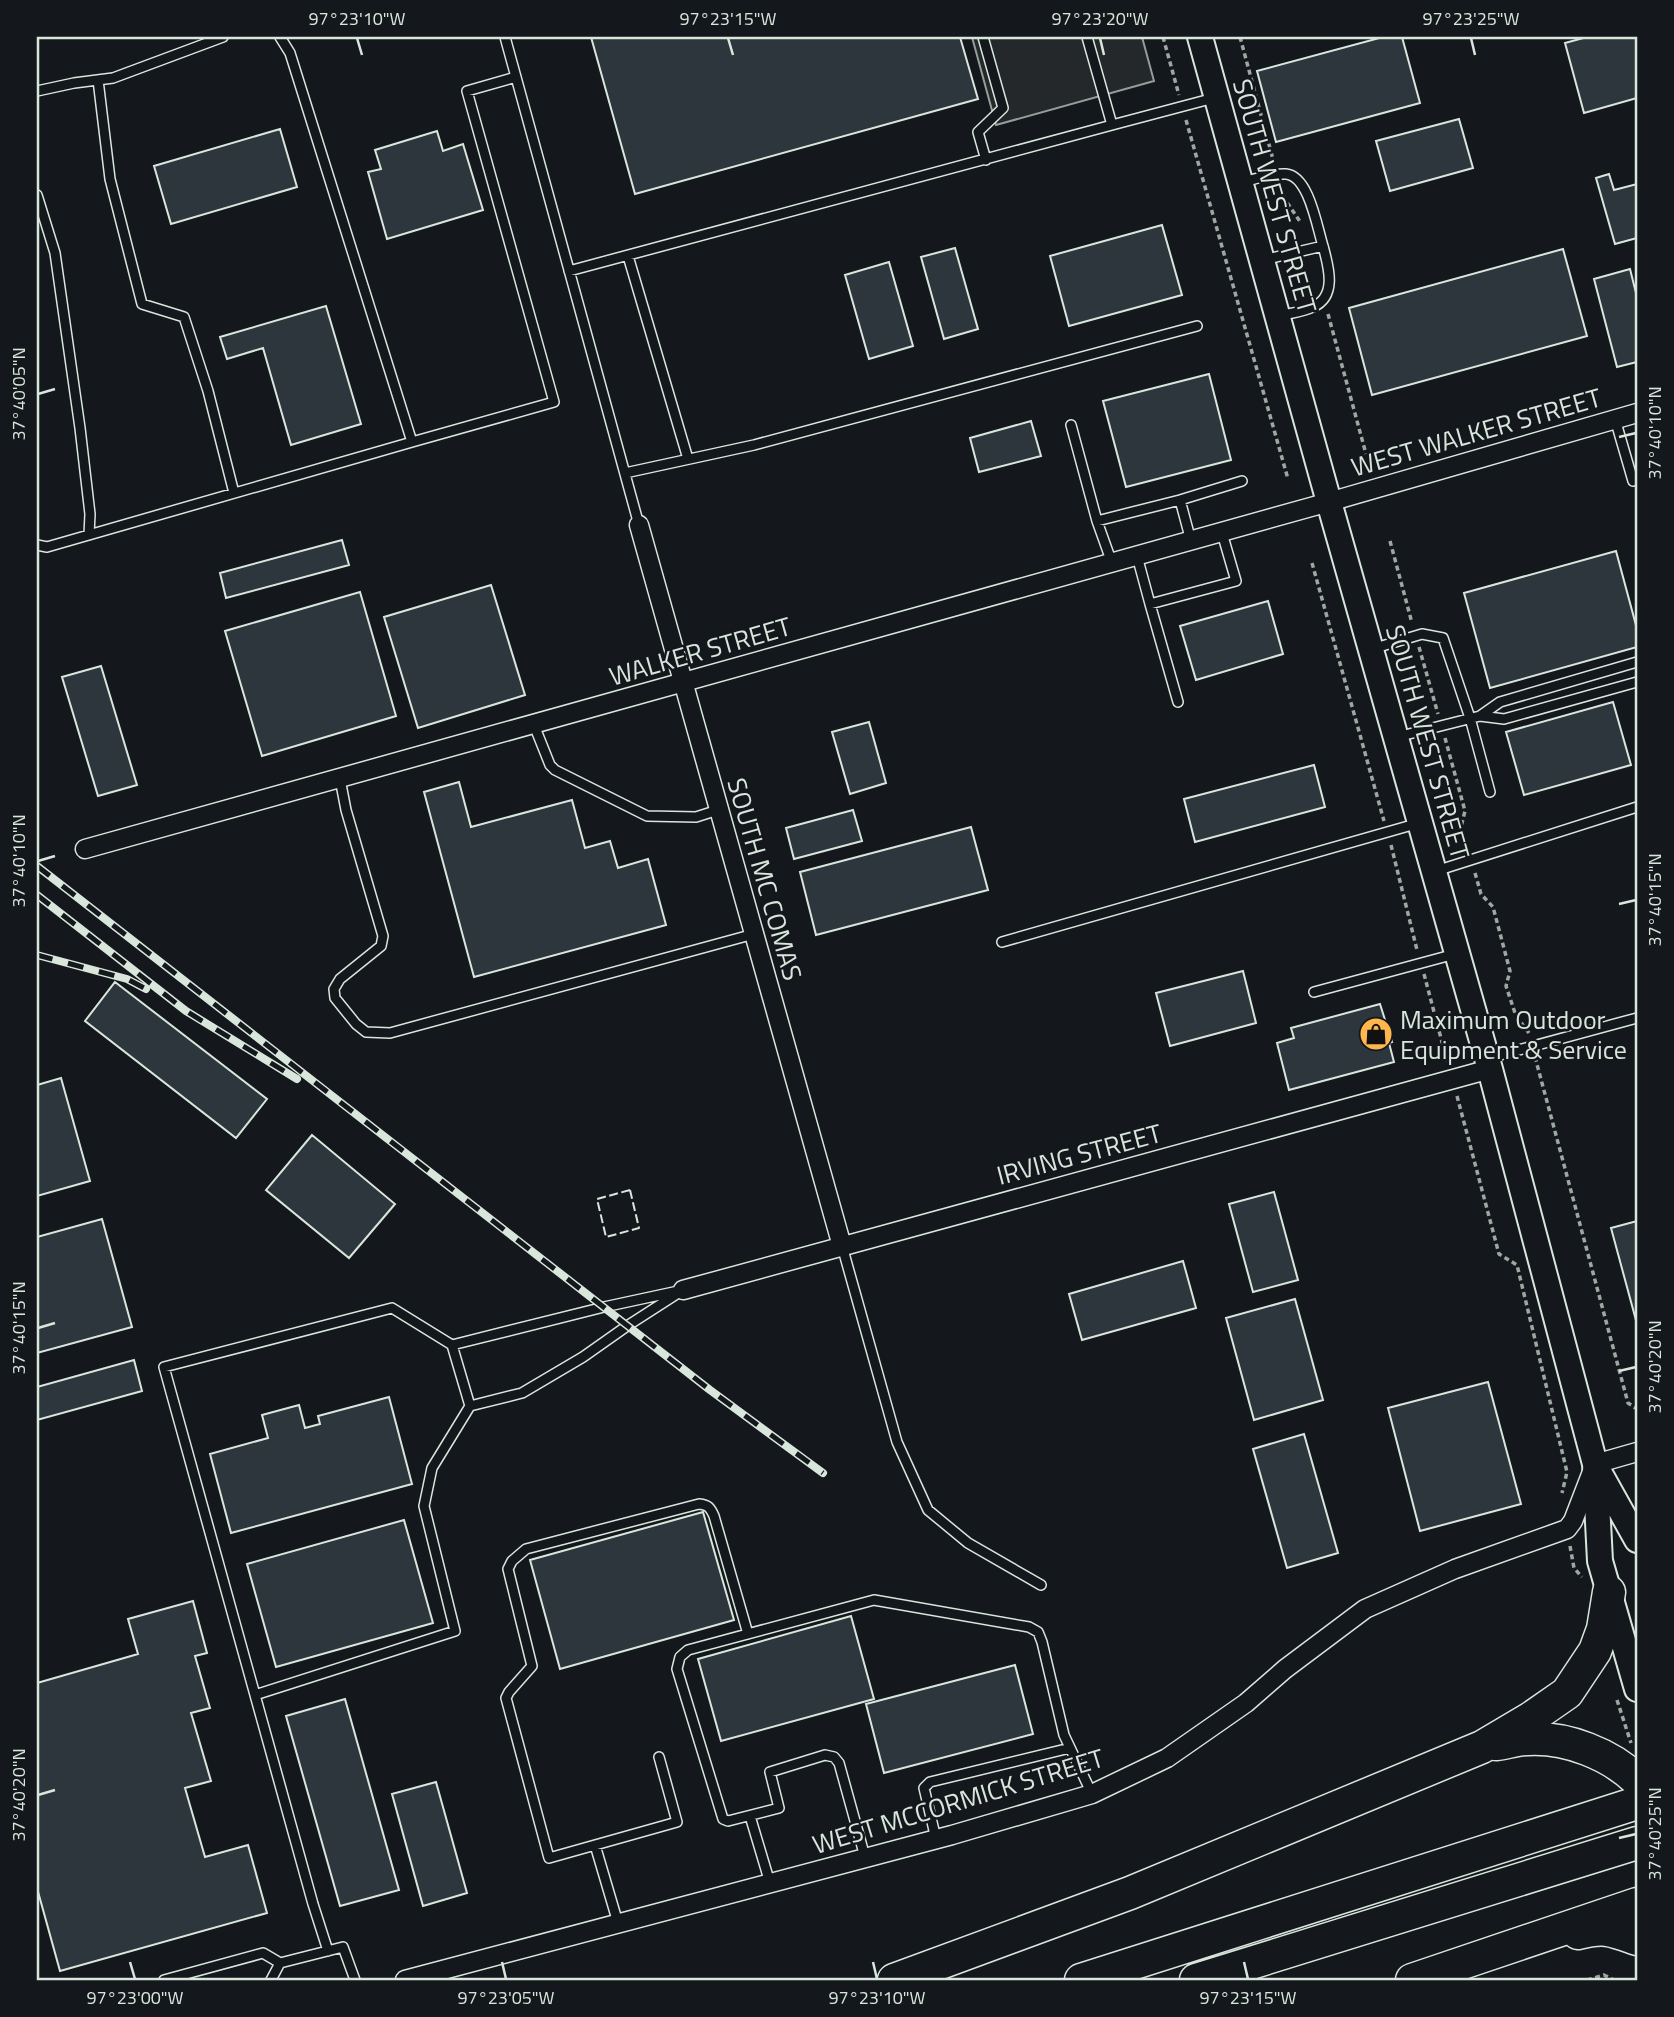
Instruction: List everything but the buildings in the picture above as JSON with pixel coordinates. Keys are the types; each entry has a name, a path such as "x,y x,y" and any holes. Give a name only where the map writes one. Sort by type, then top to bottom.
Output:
{"highway":[{"path":"894,1980 1130,1893 1482,1747 1567,1693 1595,1651 1603,1629 1598,1587"},
{"path":"1482,1747 1527,1739 1566,1743 1627,1758 1637,1780"},
{"path":"1081,1980 1637,1803"},
{"path":"1196,1980 1637,1843"},
{"path":"1555,1932 1637,1881"},
{"path":"1412,1980 1637,1904"},
{"path":"1488,1955 1595,1928 1607,1928 1637,1939"}],"main road":[{"name":"SOUTH WEST STREET","path":"1200,37 1488,1064 1595,1464 1600,1561 1598,1587 1626,1690"},
{"name":"SOUTH WEST STREET","path":"1595,1464 1637,1541"}],"street":[{"name":"WEST WALKER STREET","path":"1329,502 1637,413"},
{"name":"WALKER STREET","path":"85,849 1329,502"},
{"name":"SOUTH MC COMAS","path":"639,526 842,1246"},
{"name":"IRVING STREET","path":"683,1290 1452,1080 1488,1064"},
{"path":"1567,1529 1573,1521 1595,1464 1637,1452"},
{"name":"WEST MCCORMICK STREET","path":"405,1980 936,1839 1092,1794 1167,1758 1246,1703 1285,1669 1365,1609 1455,1569 1567,1529"}],"lane":[{"path":"37,91 113,78 223,37"},
{"path":"280,37 290,53 412,443"},
{"path":"505,37 639,526"},
{"path":"983,37 1003,108 978,132 986,160"},
{"path":"1087,37 1112,125"},
{"path":"37,545 47,547 555,402 467,91 516,76"},
{"path":"97,80 110,179 142,304 184,317 208,391 234,493"},
{"path":"569,271 1217,97"},
{"path":"1240,182 1277,174 1290,174 1301,181 1309,197 1323,246 1330,272 1326,295 1313,307 1278,317"},
{"path":"37,195 55,253 80,428 90,514 89,535"},
{"path":"1262,261 1323,246"},
{"path":"628,256 688,459"},
{"path":"625,473 767,441 1198,326"},
{"path":"1615,419 1633,481"},
{"path":"1071,425 1097,521 1112,563"},
{"path":"1097,521 1242,481"},
{"path":"1180,500 1191,541"},
{"path":"1150,604 1236,581 1222,533"},
{"path":"1137,556 1178,702"},
{"path":"1371,650 1422,634 1443,638 1475,717 1490,792"},
{"path":"1396,738 1475,717 1500,702 1637,662"},
{"path":"1475,717 1504,719 1637,682"},
{"path":"534,725 550,765 647,817 696,817 719,810"},
{"path":"340,779 346,810 383,936 381,946 340,979 334,989 335,998 366,1032 390,1033 754,934"},
{"path":"1434,872 1637,807"},
{"path":"1002,942 1420,823"},
{"path":"1314,992 1457,954"},
{"path":"1488,1064 1532,1046 1637,1018"},
{"path":"842,1246 897,1442 928,1510 968,1543 1041,1585"},
{"path":"452,1345 683,1290"},
{"path":"255,1695 454,1631 424,1506 432,1468 470,1406 523,1393 583,1357 683,1290"},
{"path":"328,1951 164,1367 392,1308 452,1345 470,1406"},
{"path":"659,1757 677,1822 549,1858 506,1698 532,1666 508,1569 512,1561 526,1549 699,1504 706,1505 711,1508 714,1516 748,1634"},
{"path":"865,1857 839,1763 834,1757 825,1755 770,1772 779,1808 728,1821 723,1819 677,1669 680,1657 688,1650 874,1600 1029,1627 1038,1632 1042,1642 1064,1735 1092,1794"},
{"path":"936,1839 924,1788 930,1782 1070,1748"},
{"path":"750,1815 770,1883"},
{"path":"595,1845 618,1923"},
{"path":"271,1980 280,1964 343,1947 355,1980"},
{"path":"164,1980 263,1953 280,1964"}],"path":[{"path":"1163,37 1288,479"},
{"path":"1390,541 1465,811 1461,827 1481,894 1493,907 1510,971 1506,986 1516,1016 1528,1031 1625,1391 1629,1403 1637,1409"},
{"path":"1312,563 1499,1254 1517,1265 1567,1472 1561,1498 1574,1568 1598,1587"},
{"path":"1626,1690 1627,1758"},
{"path":"1587,1980 1604,1975 1614,1980"}],"shaded area":[{"path":"972,37 1142,37 1154,81 996,125"}],"railway":[{"path":"37,866 710,1390 823,1473"},
{"path":"37,895 186,1011 297,1079"},
{"path":"37,955 127,979 146,989"}],"fence":[{"path":"630,1190 639,1228 606,1237 597,1199 630,1190"}],"place":[{"name":"Maximum Outdoor Equipment & Service","path":"1376,1034"}]}
